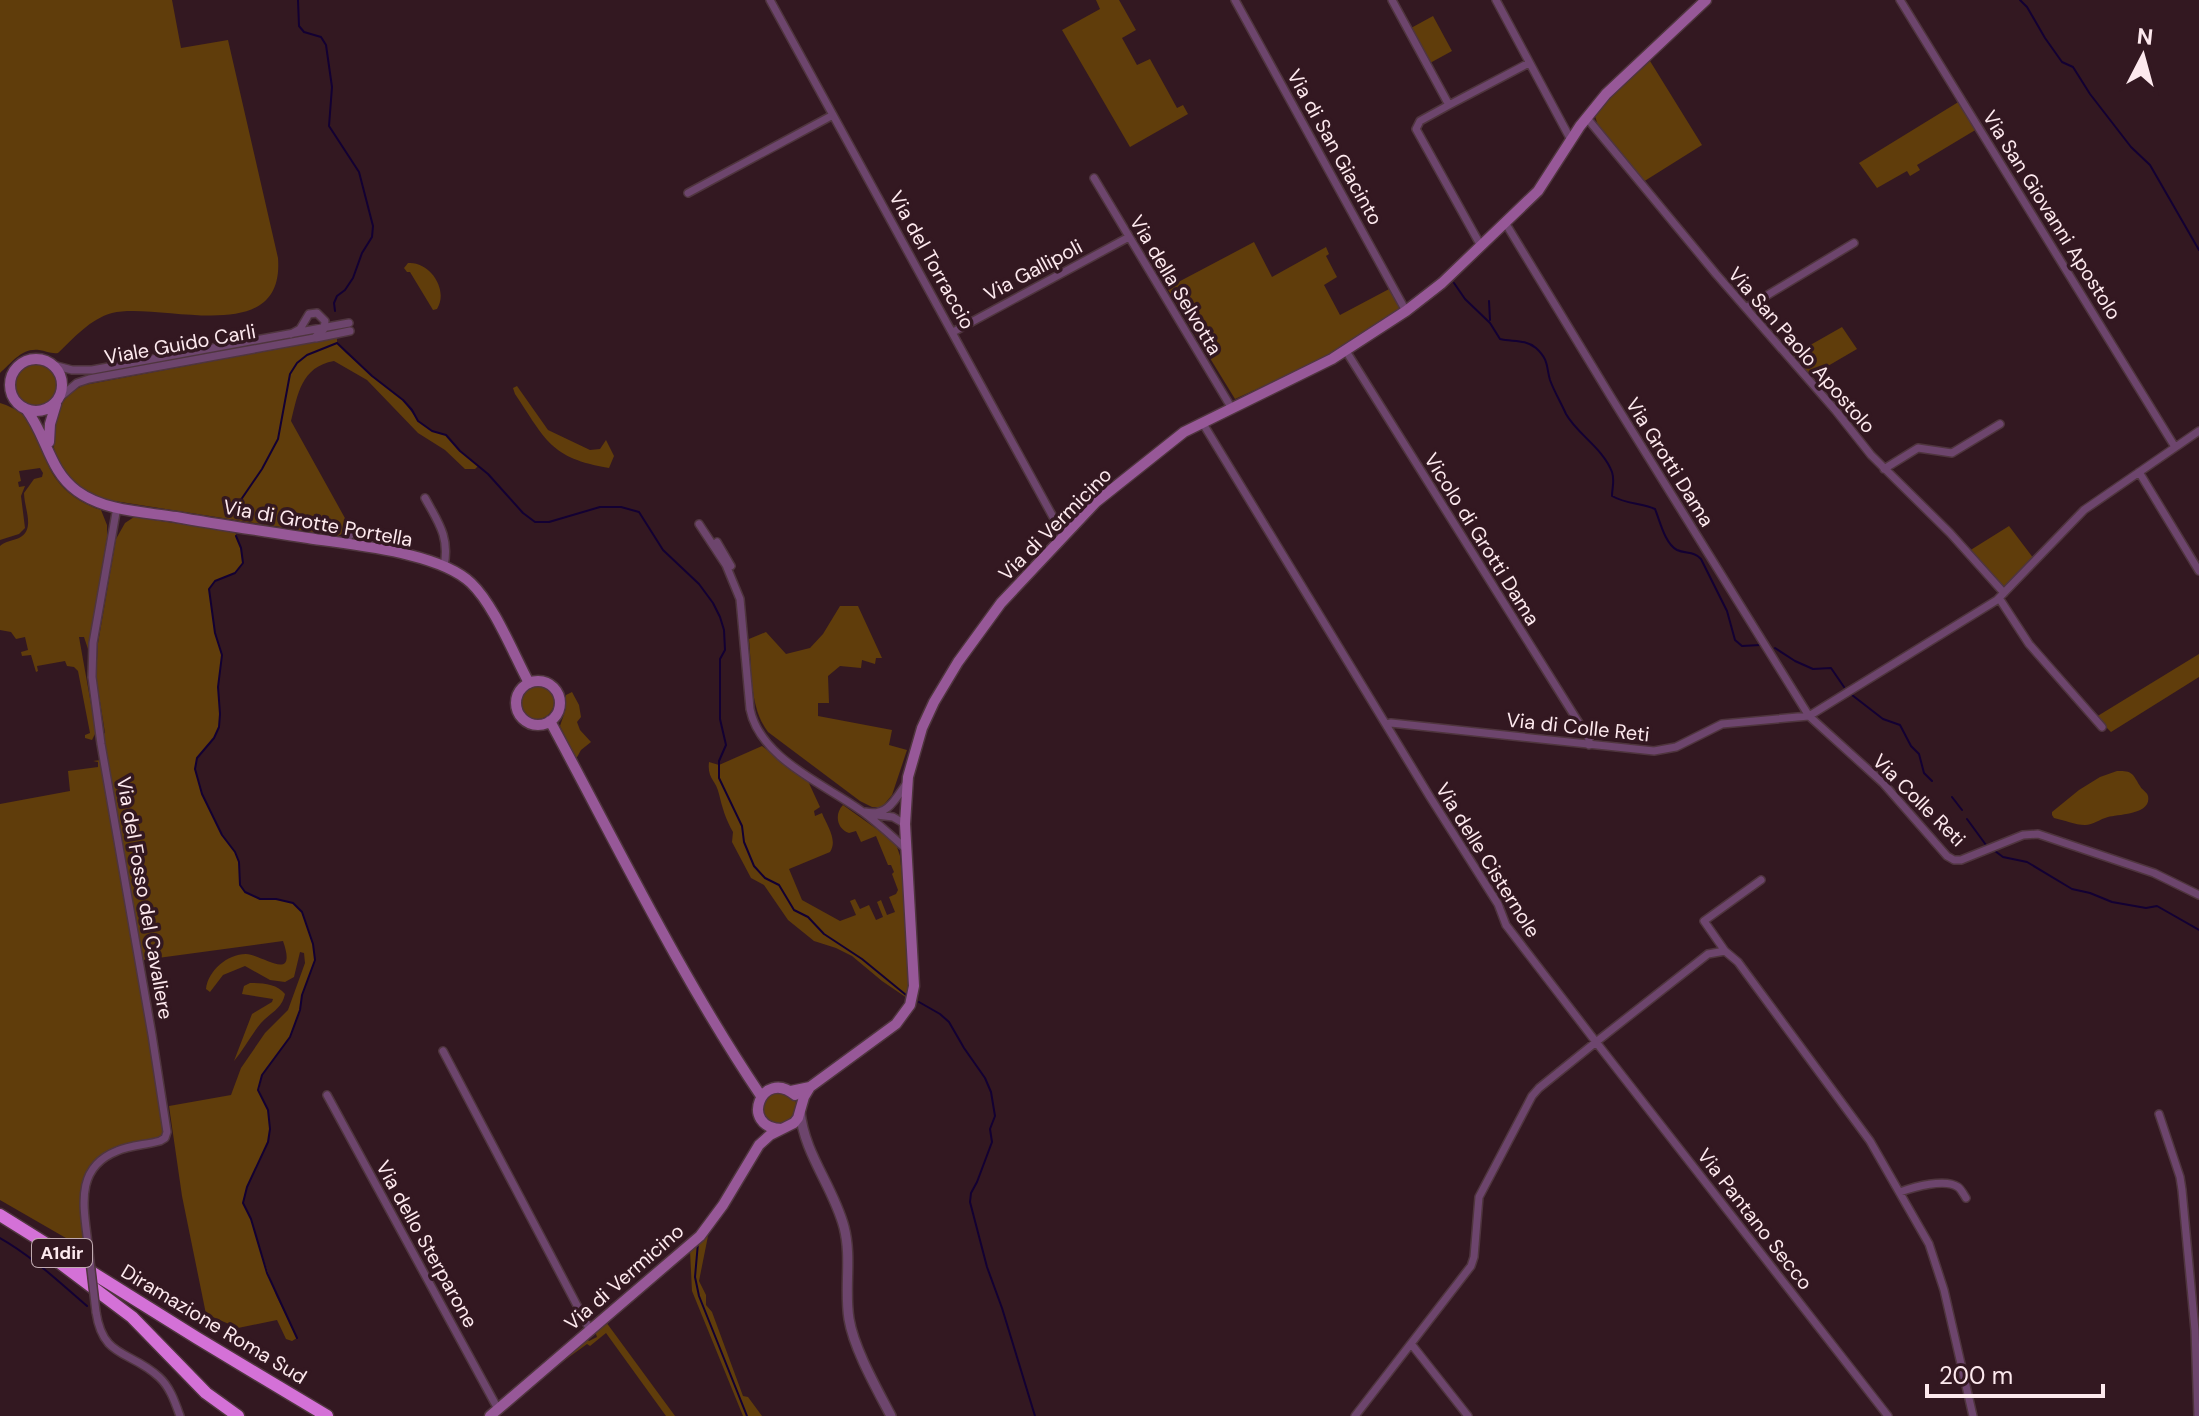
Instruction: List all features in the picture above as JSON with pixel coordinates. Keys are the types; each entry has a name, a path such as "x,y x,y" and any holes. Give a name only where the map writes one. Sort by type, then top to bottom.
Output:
{"highway":[{"name":"Diramazione Roma Sud","path":"0,1215 327,1416"},
{"name":"Diramazione Roma Sud","path":"0,1224 60,1262 123,1309 206,1393 238,1416"}],"main road":[{"name":"Via di Vermicino","path":"791,1091 810,1087 892,1027 910,1005 914,986 905,824 907,783 923,724 939,694 958,662 1008,594 1106,493 1181,434 1346,351 1442,283 1543,185 1586,117 1614,86 1706,0"},
{"path":"22,407 11,391 16,369 30,360 46,361 53,365 61,377 62,391 49,429 54,464"},
{"path":"0,383 12,376"},
{"path":"3,400 41,411 48,409 59,398"},
{"name":"Via di Grotte Portella","path":"22,407 38,426 62,476 78,492 97,502 346,544 444,566 467,579 482,596 529,683"},
{"path":"545,682 556,690 559,706 550,721 535,724 525,721 519,714 517,696 521,688 529,683 545,682"},
{"path":"550,721 685,971 761,1096"},
{"path":"759,1116 768,1127 782,1129 794,1123 810,1087"},
{"path":"759,1145 761,1133 757,1109 761,1096 772,1088 785,1088 798,1100 800,1111"},
{"name":"Via di Vermicino","path":"494,1412 704,1231 728,1198 759,1145 782,1129"}],"street":[{"name":"Via del Torraccio","path":"770,0 1064,537"},
{"name":"Via di San Giacinto","path":"1235,0 1406,311"},
{"path":"1392,0 1449,105"},
{"path":"1496,0 1571,140"},
{"name":"Via San Giovanni Apostolo","path":"1900,0 2175,447"},
{"path":"1481,246 1416,129 1420,121 1529,63"},
{"path":"688,193 833,115"},
{"name":"Via San Paolo Apostolo","path":"1586,117 1884,469 1950,533 2002,596 2029,644 2102,727"},
{"name":"Via della Selvotta","path":"1094,178 1231,407"},
{"name":"Via Grotti Dama","path":"1506,224 1809,716"},
{"name":"Via Gallipoli","path":"953,332 1129,237"},
{"path":"1746,308 1854,243"},
{"name":"Viale Guido Carli","path":"291,334 300,329 305,318 313,313 324,318 325,328"},
{"name":"Viale Guido Carli","path":"53,365 76,371 92,370 325,328 350,327 314,338 89,379 77,383 59,398"},
{"path":"314,338 325,328"},
{"name":"Vicolo di Grotti Dama","path":"1346,351 1550,674 1589,739 1589,745"},
{"name":"Via delle Cisternole","path":"1202,422 1498,904 1506,925 1596,1042"},
{"path":"1884,469 1918,448 1952,453 2000,424"},
{"path":"1809,716 2002,596 2084,510 2199,431"},
{"path":"2139,472 2199,571"},
{"path":"425,498 445,536 447,550 444,566"},
{"name":"Via del Fosso del Cavaliere","path":"117,507 93,643 92,677 167,1132 160,1141 114,1152 104,1158 87,1178 83,1192 98,1325 106,1342 114,1349 158,1376 168,1388 180,1416"},
{"path":"702,523 728,560 742,608 750,705 757,728 778,754 863,812 906,849"},
{"path":"346,544 349,536 356,531"},
{"name":"Via di Colle Reti","path":"1386,724 1649,751 1680,745 1722,724 1809,716"},
{"name":"Via Colle Reti","path":"1809,716 1883,783 1950,859 1961,860 2023,835 2036,834 2154,873 2199,895"},
{"path":"874,814 887,809 907,783"},
{"path":"863,812 893,817 905,824"},
{"path":"883,828 905,824"},
{"path":"1761,880 1704,921 1725,951 1738,962 1870,1141 1929,1244 1938,1267 1973,1416"},
{"path":"1355,1416 1471,1266 1479,1197 1532,1096 1708,954 1725,951"},
{"name":"Via Pantano Secco","path":"1596,1042 1888,1416"},
{"path":"443,1051 590,1330"},
{"name":"Via dello Sterparone","path":"327,1095 494,1412"},
{"path":"800,1111 806,1143 846,1235 850,1327 891,1416"},
{"path":"2159,1114 2182,1190 2195,1330 2198,1416"},
{"path":"782,1129 796,1133 806,1143"},
{"path":"1900,1192 1930,1184 1951,1185 1957,1186 1966,1198"},
{"path":"1412,1345 1468,1416"}],"shaded area":[{"path":"0,0 172,0 181,48 228,40 278,258 275,286 262,304 241,313 216,316 133,311 112,313 89,324 58,353 27,351 0,373"},
{"path":"1096,0 1119,0 1136,30 1122,38 1137,65 1150,59 1177,108 1183,105 1188,114 1130,147 1062,30 1100,9"},
{"path":"1433,16 1452,51 1430,63 1411,28"},
{"path":"1650,61 1702,145 1643,182 1600,132 1594,113"},
{"path":"1960,101 1977,129 1917,165 1920,170 1910,176 1907,171 1877,188 1859,163"},
{"path":"1254,242 1272,277 1326,247 1329,254 1326,256 1337,277 1324,285 1340,315 1391,288 1399,303 1399,312 1332,355 1235,399 1167,288"},
{"path":"408,263 424,267 435,278 441,294 437,309 433,310 410,272 404,268"},
{"path":"1842,327 1857,349 1809,377 1791,356"},
{"path":"337,338 337,343 345,352 403,400 418,421 432,431 446,435 478,466 465,469 445,450 418,433 367,380 334,361 314,369 308,376 299,392 291,421 351,529 338,536 108,500 82,488 63,470 57,458 53,433 58,412 66,398 84,385"},
{"path":"36,362 52,369 59,385 52,401 36,408 20,401 13,385 20,369"},
{"path":"517,386 548,430 590,450 600,449 606,440 614,456 609,468 574,459 552,444 534,424 515,394 513,388"},
{"path":"0,403 27,418 55,477 75,497 101,510 107,525 88,649 84,637 79,637 96,732 92,740 85,738 90,733 78,671 67,666 65,661 37,666 36,672 31,655 22,656 21,652 28,650 25,637 16,639 11,632 0,630 0,546 19,538 27,530 24,493 43,473 40,468 19,471 19,487 25,486 21,496 25,528 19,534 0,540"},
{"path":"134,517 235,532 241,548 243,563 235,573 215,581 209,589 215,633 222,655 218,687 220,715 214,738 197,758 195,769 202,794 239,862 240,885 245,892 260,899 293,903 302,912 313,944 315,960 290,1037 262,1075 259,1090 268,1110 270,1129 268,1142 243,1202 276,1295 297,1338 292,1341 286,1339 277,1320 238,1328 206,1314 182,1196 169,1106 231,1095 241,1068 265,1033 288,1010 305,963 304,953 300,952 294,977 285,982 270,980 245,966 223,975 210,992 206,989 210,976 232,957 246,954 282,964 286,961 283,941 143,960 103,734 96,677 98,643 116,539 125,523"},
{"path":"2009,526 2034,559 2006,588 2000,586 1969,551"},
{"path":"840,606 858,606 882,658 876,658 875,664 862,660 861,668 840,666 828,676 829,703 818,703 818,716 892,730 889,745 907,750 892,795 882,807 872,807 860,801 768,732 754,699 749,639 766,632 786,654 810,648 823,634"},
{"path":"2199,654 2199,677 2111,732 2096,717"},
{"path":"537,685 549,690 554,702 549,714 537,719 525,714 520,702 525,690"},
{"path":"572,692 579,705 581,717 577,722 580,730 591,742 576,759 560,726 566,708 566,695"},
{"path":"762,746 808,781 820,807 814,811 815,816 822,813 832,838 830,852 789,869 802,900 840,921 856,915 850,901 855,899 860,909 869,905 876,920 883,917 877,902 881,900 887,915 895,912 889,897 898,890 891,865 888,865 876,836 861,842 856,831 849,833 839,825 838,817 843,805 896,844 900,856 909,953 907,998 852,956 814,941 788,920 764,885 751,878 732,842 733,832 718,789 710,776 709,762 719,765"},
{"path":"101,760 164,1131 159,1139 115,1148 91,1165 84,1177 80,1205 85,1249 0,1200 0,804 70,791 68,771 98,767 98,762 93,761"},
{"path":"2117,771 2129,772 2147,793 2145,807 2088,825 2054,818 2052,812 2079,790"},
{"path":"250,983 274,986 285,994 234,1061 252,1014 273,999 242,994 244,986"},
{"path":"780,1091 792,1096 797,1108 792,1120 780,1125 768,1120 763,1108 768,1096"},
{"path":"708,1236 699,1281 706,1295 706,1305 712,1312 743,1396 748,1397 762,1416 743,1416 692,1291 690,1251"},
{"path":"606,1322 675,1416 666,1416 606,1333 528,1387 586,1338 589,1341 597,1337 595,1331"}],"waterway":[{"path":"298,0 299,26 304,32 321,37 326,45 332,87 329,126 359,172 373,226 372,237 353,278 337,296 335,311"},
{"path":"2020,0 2062,62 2073,67 2131,147 2150,165 2199,250"},
{"path":"1454,283 1465,299 1490,323 1500,339 1528,343 1540,352 1566,414 1608,463 1613,478 1612,496 1655,509 1666,538 1673,547 1701,559 1727,611 1735,640 1742,646 1760,645"},
{"path":"1489,301 1490,320"},
{"path":"235,516 236,507 278,439 290,374 307,355 337,343 403,400 418,421 432,431 446,435 535,522 549,522 600,507 621,507 639,512 663,550 699,584 720,617 725,650 720,659 720,719 726,745 719,761 719,778 742,826 744,842 754,866 765,878 779,885 794,910 808,917 824,934 862,959 906,995"},
{"path":"236,536 243,563 235,573 215,581 209,589 215,633 222,655 218,687 219,727 197,758 195,769 202,794 239,862 240,885 245,892 260,899 293,903 302,912 313,944 315,960 290,1037 262,1075 258,1090 268,1110 270,1129 268,1142 243,1203 267,1273 297,1338"},
{"path":"1775,648 1813,669 1831,668 1844,687"},
{"path":"1852,695 1883,719 1900,725 1919,754 1924,773 1932,781"},
{"path":"1952,797 1962,810"},
{"path":"1967,819 1986,845"},
{"path":"1995,851 2003,857 2027,862 2072,889 2112,902 2146,908 2157,906 2199,930"},
{"path":"919,1002 949,1022 991,1092 995,1116 990,1129 992,1142 970,1202 987,1267 1035,1416"},
{"path":"0,1238 34,1261 87,1306"},
{"path":"698,1243 695,1277 699,1296 747,1416"}]}
